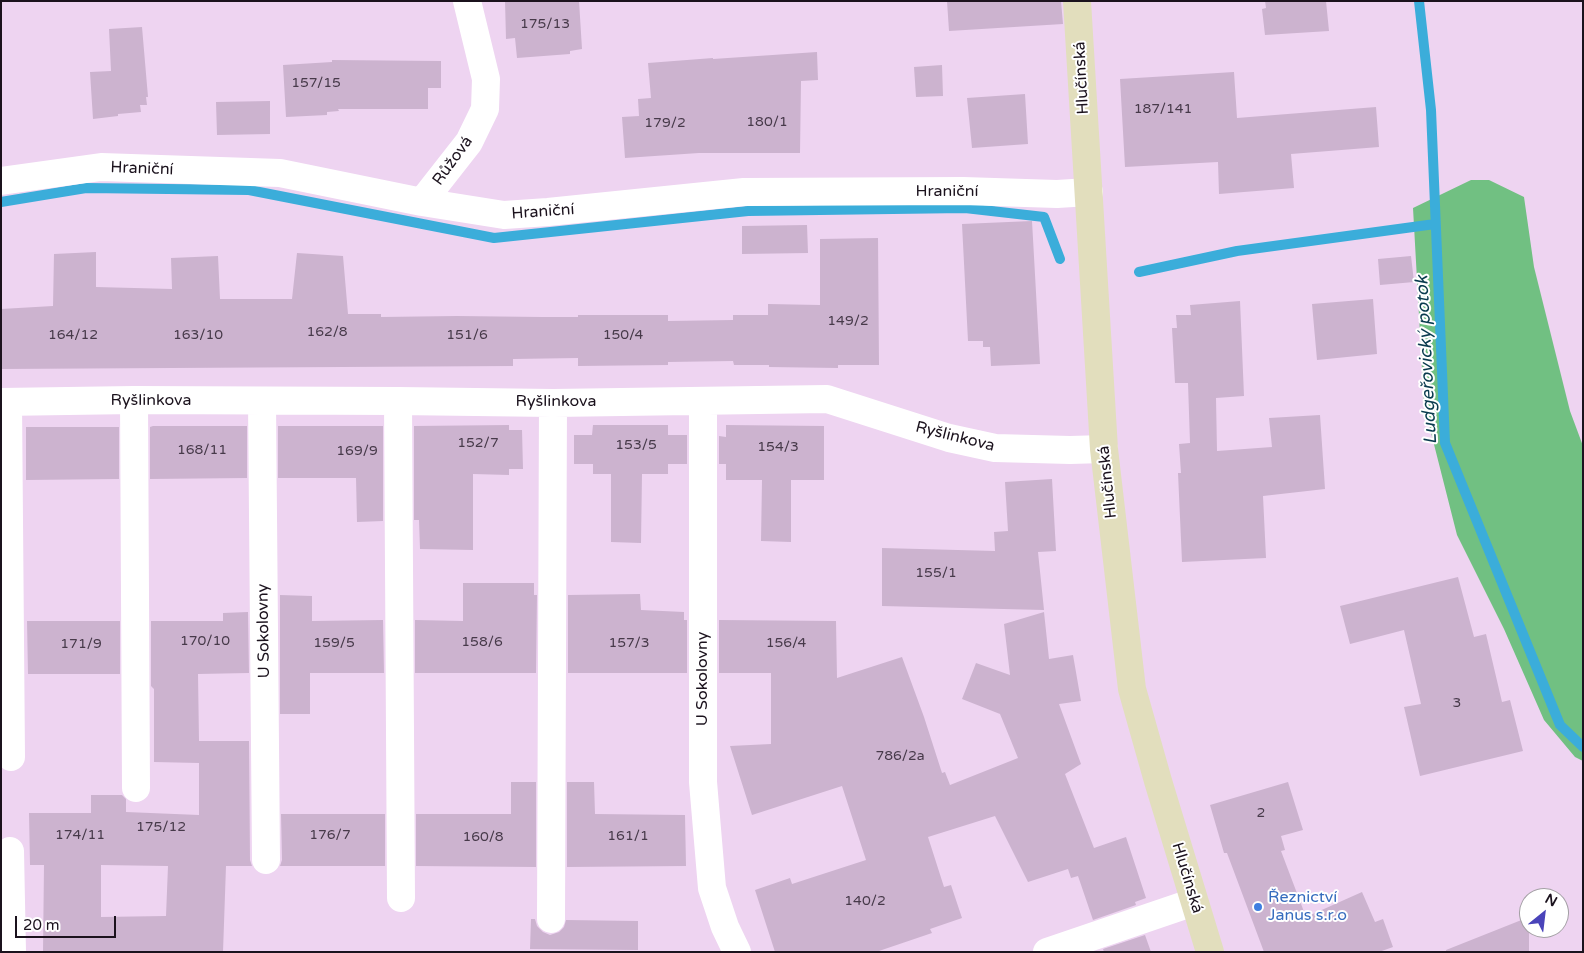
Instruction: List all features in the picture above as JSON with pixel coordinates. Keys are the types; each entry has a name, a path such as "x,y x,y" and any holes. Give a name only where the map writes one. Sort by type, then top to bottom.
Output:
{"street":[{"name":"Růžová","path":"422,202 469,142 484,109 486,79 467,1"},
{"name":"Hlučínská","path":"1077,1 1104,449 1132,690 1210,952"},
{"name":"Hraniční","path":"1,181 101,167 280,173 422,202 504,215 744,192 963,191 1057,194 1088,192"},
{"name":"Ryšlinkova","path":"5,402 134,400 553,403 827,400 949,438 995,448 1104,449"},
{"path":"134,400 136,788"},
{"path":"398,401 401,898"},
{"path":"5,402 11,757"},
{"name":"U Sokolovny","path":"262,402 266,860"},
{"name":"U Sokolovny","path":"703,402 703,782 712,888 725,927 737,952"},
{"path":"551,919 553,403"},
{"path":"10,851 12,952"},
{"path":"1046,952 1194,902"}],"green space":[{"path":"1471,180 1489,180 1524,197 1534,267 1570,411 1583,446 1583,761 1575,757 1544,720 1504,629 1457,535 1424,405 1413,208"}],"building":[{"path":"505,1 579,1 582,49 570,51 570,54 517,58 515,38 506,39"},
{"path":"947,1 1061,1 1063,24 949,31"},
{"path":"1265,1 1326,1 1329,31 1265,35 1262,9 1266,8"},
{"path":"142,27 148,97 146,97 147,105 140,105 141,112 93,119 90,72 111,71 109,29"},
{"path":"817,52 818,80 801,81 800,153 699,153 625,158 622,117 639,116 638,99 651,98 648,63"},
{"path":"332,60 441,61 441,88 428,88 428,109 338,109 339,111 327,112 327,115 286,117 283,65 332,62"},
{"path":"942,65 943,96 916,97 914,67"},
{"path":"1234,72 1237,118 1376,107 1379,147 1291,154 1294,188 1219,194 1218,162 1125,167 1120,79"},
{"path":"1025,94 1028,144 972,148 967,98"},
{"path":"270,101 270,134 217,135 216,102"},
{"path":"1032,221 1040,364 991,366 990,347 983,347 983,341 968,341 962,224"},
{"path":"807,225 808,253 742,254 742,226"},
{"path":"878,238 879,365 838,365 838,368 769,367 769,365 734,365 733,361 668,362 668,365 578,366 578,358 513,359 513,366 1,369 1,309 53,306 54,254 96,252 96,287 172,289 171,258 218,256 220,299 292,299 297,253 343,256 348,314 381,314 381,317 668,315 668,321 733,320 733,315 768,315 768,304 820,305 820,239"},
{"path":"1411,256 1414,282 1380,285 1378,259"},
{"path":"1373,299 1377,354 1317,360 1312,304"},
{"path":"1240,301 1244,396 1216,398 1217,451 1272,447 1269,418 1320,415 1325,489 1263,496 1266,558 1182,562 1178,473 1181,473 1179,444 1190,443 1188,383 1175,383 1172,328 1177,328 1176,315 1191,315 1190,305"},
{"path":"509,425 509,430 522,430 523,469 509,469 509,475 473,474 473,550 420,549 419,520 414,520 414,426"},
{"path":"593,425 668,425 668,435 687,435 687,464 668,464 668,474 642,474 641,543 611,542 611,474 593,474 593,464 574,464 574,435 592,435"},
{"path":"726,425 824,426 824,480 791,480 791,542 761,541 762,480 726,480 726,464 719,464 719,436 726,437"},
{"path":"247,426 247,478 150,479 150,427"},
{"path":"278,426 383,426 383,521 357,522 356,478 278,478"},
{"path":"26,427 119,427 119,479 26,480"},
{"path":"1052,479 1056,551 1038,552 1044,610 882,606 882,548 995,551 994,532 1008,531 1005,482"},
{"path":"1458,577 1474,637 1486,634 1502,702 1510,700 1523,751 1420,776 1404,707 1421,704 1404,630 1350,644 1340,606"},
{"path":"463,583 534,583 534,595 537,595 536,673 415,673 415,620 463,621"},
{"path":"640,594 641,610 684,612 684,620 687,620 687,673 568,673 568,595"},
{"path":"280,595 312,596 312,621 383,620 384,673 310,673 310,714 280,714"},
{"path":"248,612 249,673 198,674 199,741 249,741 250,860 252,866 226,866 223,952 43,952 44,865 30,865 29,813 91,813 91,795 122,795 126,799 126,812 199,815 199,763 154,762 154,689 151,686 151,621 223,621 223,613","holes":["101,865 168,866 166,916 101,917"]},
{"path":"1044,612 1049,659 1073,655 1081,701 1059,704 1081,764 1065,774 1094,848 1126,837 1146,898 1135,902 1136,905 1093,920 1078,876 1071,878 1068,869 1028,882 995,816 928,837 944,887 951,885 962,918 930,929 932,933 876,952 775,952 755,890 790,878 792,884 866,860 842,786 752,815 730,746 771,744 771,673 719,673 719,620 836,621 837,678 902,657 942,773 945,772 950,785 1018,758 1000,714 962,699 976,663 1010,675 1004,624"},
{"path":"27,621 120,621 120,674 28,674"},
{"path":"511,782 536,782 536,867 416,866 416,814 511,814"},
{"path":"567,782 594,782 595,814 685,815 686,866 567,867"},
{"path":"1288,782 1303,830 1281,836 1285,850 1281,851 1306,917 1362,892 1375,922 1383,919 1393,947 1379,952 1264,952 1227,853 1224,853 1210,805"},
{"path":"281,814 385,814 385,866 280,866 282,860"},
{"path":"531,919 535,919 537,926 543,932 550,935 559,932 564,927 566,920 638,921 638,950 530,949"},
{"path":"1519,921 1519,938 1529,938 1529,952 1446,952 1446,950"},
{"path":"1145,935 1151,952 1104,952 1103,949"}],"waterway":[{"name":"Ludgeřovický potok","path":"1419,1 1431,110 1445,443 1560,725 1583,747"},
{"path":"1,202 86,188 249,190 494,238 748,211 965,208 1044,217 1060,259"},
{"path":"1139,272 1237,251 1435,224"}],"place":[{"name":"Řeznictví Janus s.r.o","path":"1258,907"}]}
